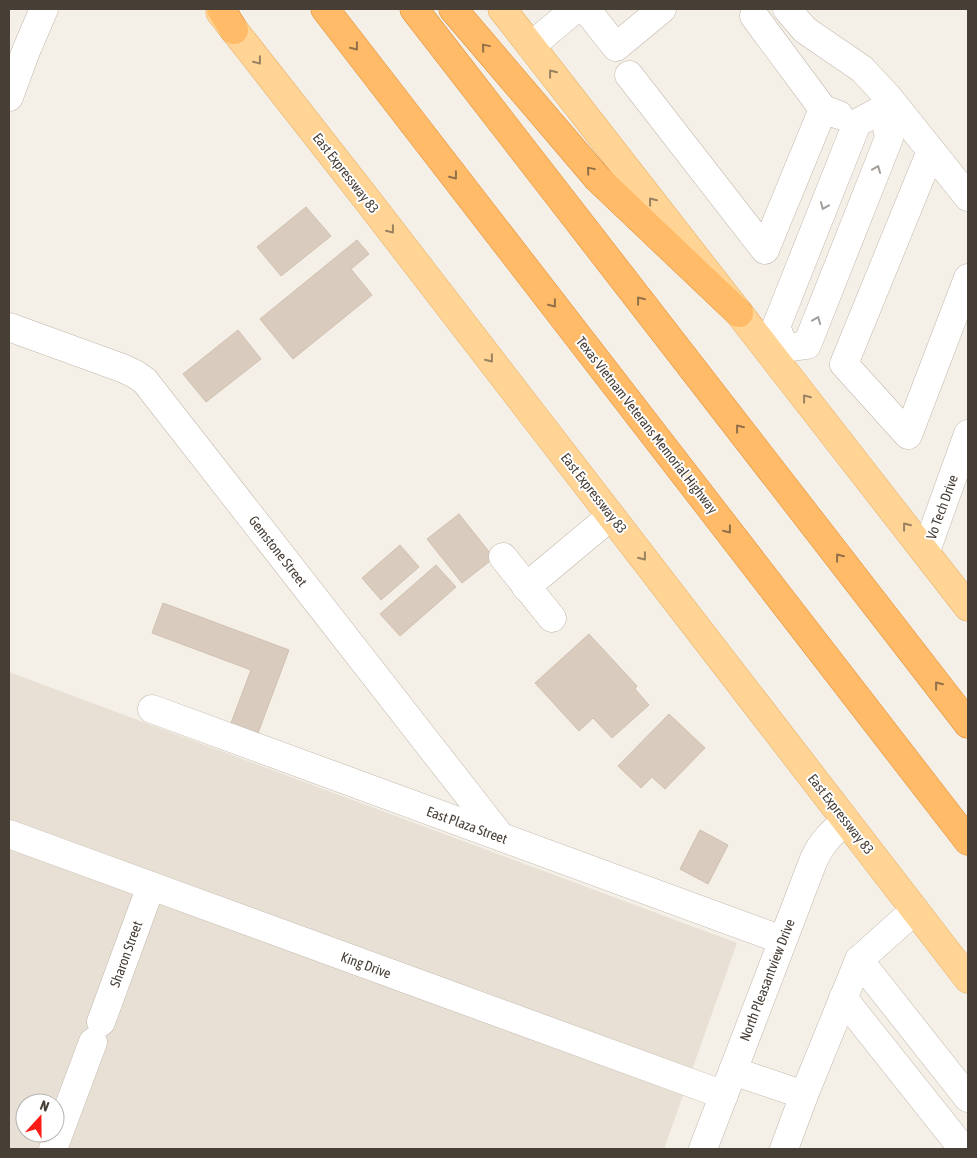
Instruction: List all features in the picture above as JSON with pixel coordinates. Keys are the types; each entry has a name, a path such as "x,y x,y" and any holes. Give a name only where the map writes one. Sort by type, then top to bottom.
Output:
{"highway":[{"name":"Texas Vietnam Veterans Memorial Highway","path":"325,9 968,841"},
{"path":"414,9 968,724"},
{"path":"452,9 598,179 739,313"}],"main road":[{"path":"502,9 739,313 781,355 968,607"},
{"name":"East Expressway 83","path":"224,16 968,979"}],"street":[{"path":"9,97 44,9"},
{"path":"531,46 575,9"},
{"path":"586,9 616,47 662,9"},
{"path":"787,9 805,30 862,69 886,103 931,151 968,197"},
{"path":"755,11 823,108 857,123"},
{"path":"630,75 765,250 823,108"},
{"path":"886,103 889,138 807,345 781,355 776,327 857,123 886,103"},
{"path":"931,151 844,364 908,434 968,278"},
{"name":"Gemstone Street","path":"9,327 122,368 145,381 501,837"},
{"name":"Vo Tech Drive","path":"926,551 968,434"},
{"path":"526,587 611,516"},
{"path":"503,557 552,618"},
{"name":"East Plaza Street","path":"152,710 782,940"},
{"name":"North Pleasantview Drive","path":"703,1149 814,859 821,844 829,834 846,820"},
{"name":"King Drive","path":"9,834 151,886 728,1083 804,1095"},
{"name":"Sharon Street","path":"53,1149 151,886"},
{"path":"784,1149 859,960 915,910"},
{"path":"859,960 968,1098"},
{"path":"843,998 963,1149"}],"shaded area":[{"path":"9,672 737,943 664,1149 9,1149"}],"building":[{"path":"306,207 331,236 281,276 257,247"},
{"path":"357,240 369,254 351,269 372,295 293,359 260,319"},
{"path":"238,330 261,359 206,402 183,374"},
{"path":"459,514 494,558 462,583 427,539"},
{"path":"400,545 419,567 381,600 362,578"},
{"path":"436,565 456,587 400,636 380,614"},
{"path":"163,603 289,650 258,733 231,723 251,670 152,633"},
{"path":"589,634 637,686 635,689 649,705 612,738 593,718 579,731 535,683"},
{"path":"669,714 705,748 665,789 652,777 641,788 618,766"},
{"path":"700,830 728,845 708,884 680,869"}]}
